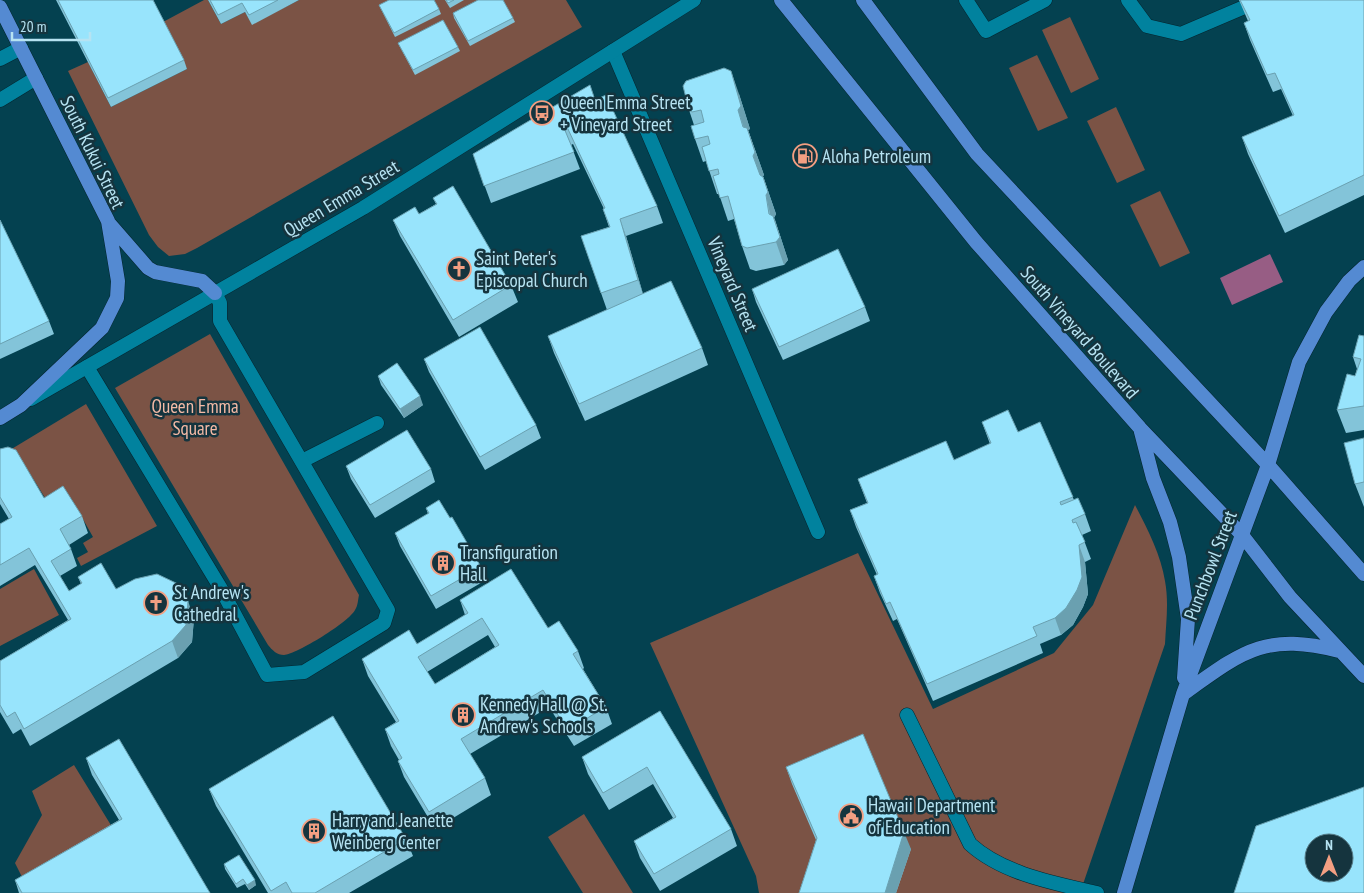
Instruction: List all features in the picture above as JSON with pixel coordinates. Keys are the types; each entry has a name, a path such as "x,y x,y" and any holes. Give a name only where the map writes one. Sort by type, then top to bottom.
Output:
{"main road":[{"name":"South Vineyard Boulevard","path":"781,0 976,242 1140,428 1242,536 1290,597 1364,676"},
{"path":"863,0 978,154 1268,466 1364,574"},
{"name":"South Kukui Street","path":"0,7 108,221 118,281 117,298 111,315 92,340 21,405"},
{"path":"108,221 148,268 155,272 202,281 215,293"},
{"name":"Punchbowl Street","path":"1124,893 1183,694 1268,466 1293,380 1307,345 1336,297 1364,267"},
{"name":"Queen Emma Street","path":"0,418 21,405"},
{"path":"1140,428 1153,478 1170,522 1179,557 1188,619 1183,694"},
{"path":"1183,694 1231,659 1253,649 1308,643 1340,651"}],"street":[{"name":"Queen Emma Street","path":"21,405 363,208 694,0"},
{"path":"966,0 986,31 1045,0"},
{"path":"1128,0 1147,26 1181,34 1242,8"},
{"path":"0,59 21,48"},
{"name":"Vineyard Street","path":"613,51 818,532"},
{"path":"0,100 36,78"},
{"path":"87,367 220,588 267,675 304,672 384,623 388,610 220,321 220,304 215,293"},
{"path":"302,461 378,423"},
{"path":"907,715 970,844 982,856 1011,869 1097,893"}],"green space":[{"path":"204,0 208,0 221,24 245,12 252,24 299,0 566,0 582,27 197,248 185,254 169,256 158,247 149,235 68,71 88,62 111,107 187,69 163,22"},
{"path":"1070,17 1099,79 1071,93 1042,30"},
{"path":"1037,55 1068,118 1038,131 1009,68"},
{"path":"1116,107 1145,170 1117,183 1087,121"},
{"path":"1160,191 1190,253 1160,267 1130,205"},
{"name":"Queen Emma Square","path":"210,334 359,595 356,608 343,622 311,643 284,655 277,653 268,645 115,388"},
{"path":"86,404 157,526 81,566 77,558 88,552 83,543 93,537 71,498 52,509 24,464 0,456"},
{"path":"1135,505 1153,542 1163,571 1167,597 1165,644 1080,893 759,893 756,876 650,643 858,553 933,709 1054,653 1093,605"},
{"path":"34,569 59,615 0,646 0,589"},
{"path":"74,765 117,835 28,889 15,863 42,815 32,791"},
{"path":"584,814 633,893 583,893 548,837"}],"shaded area":[{"path":"1270,254 1283,282 1232,305 1220,278"}],"building":[{"path":"58,0 153,0 184,60 108,98"},
{"path":"210,0 278,0 249,15 242,3 218,15"},
{"path":"389,0 434,0 439,9 394,33 379,5"},
{"path":"478,0 503,0 513,18 468,41 453,13"},
{"path":"1240,0 1364,0 1364,175 1279,216 1242,137 1294,115 1275,73 1267,75 1244,23 1250,20"},
{"path":"443,20 458,47 413,70 398,43"},
{"path":"724,68 731,71 741,106 738,110 743,127 747,128 755,152 753,156 768,192 766,195 769,214 773,216 780,237 776,242 747,248 742,246 728,196 720,198 713,176 719,174 718,169 709,171 702,147 710,144 708,136 695,139 691,126 704,122 701,110 692,112 689,110 683,86 686,81"},
{"path":"590,85 595,100 606,95 657,206 620,219 638,280 601,293 581,236 610,227 603,209 605,208 567,127 564,128 574,152 484,186 473,154"},
{"name":"Saint Peter's Episcopal Church","path":"453,186 511,285 453,320 393,220 415,207 419,214 437,204 433,198"},
{"path":"0,220 49,321 0,344"},
{"path":"838,249 865,307 779,347 752,289"},
{"path":"671,281 702,348 579,404 548,336"},
{"path":"480,327 536,425 480,457 424,359"},
{"path":"1359,335 1364,336 1364,406 1337,410 1347,374 1355,376 1361,359 1353,357"},
{"path":"397,363 420,396 400,409 378,376"},
{"path":"1008,410 1018,432 1040,422 1073,497 1060,502 1061,505 1078,498 1085,514 1072,520 1073,523 1076,522 1085,542 1079,545 1082,577 1077,590 1066,608 1055,618 1033,627 1037,636 927,684 890,602 886,604 874,576 878,574 850,510 868,503 858,479 946,441 954,460 991,443 982,422"},
{"path":"407,430 431,469 370,505 346,466"},
{"path":"1364,438 1364,482 1355,484 1344,443"},
{"name":"St Andrew's Cathedral","path":"8,447 16,450 44,498 63,486 82,516 60,529 71,549 51,561 69,591 82,583 78,577 101,563 116,589 135,579 157,574 178,584 188,601 186,625 172,641 24,729 15,712 7,717 0,705 0,661 71,619 29,548 0,565 0,524 12,517 0,497 0,449"},
{"name":"Transfiguration Hall","path":"439,500 450,518 452,517 481,567 431,596 395,533 429,513 426,508"},
{"name":"Kennedy Hall @ St. Andrew's Schools","path":"511,569 548,628 559,621 578,651 573,654 606,707 567,730 543,690 461,739 485,778 429,812 398,761 402,758 385,729 399,721 362,659 409,630 417,644 468,613 460,600","holes":["482,618 499,645 435,684 418,657"]},
{"path":"660,711 731,829 654,874 634,841 676,817 647,767 603,793 582,757"},
{"name":"Harry and Jeanette Weinberg Center","path":"333,716 406,839 315,893 292,893 286,882 271,891 209,789"},
{"name":"Hawaii Department of Education","path":"863,734 904,832 885,893 799,893 817,838 786,767"},
{"path":"119,739 210,893 22,893 15,880 122,819 86,758"},
{"path":"1364,787 1364,893 1234,893 1256,826"},
{"path":"239,855 255,880 247,885 243,879 236,884 224,864"}],"place":[{"name":"Queen Emma Street + Vineyard Street","path":"542,113"},
{"name":"Aloha Petroleum","path":"805,156"},
{"name":"Saint Peter's Episcopal Church","path":"459,269"},
{"name":"Transfiguration Hall","path":"443,563"},
{"name":"St Andrew's Cathedral","path":"156,603"},
{"name":"Kennedy Hall @ St. Andrew's Schools","path":"463,715"},
{"name":"Hawaii Department of Education","path":"851,816"},
{"name":"Harry and Jeanette Weinberg Center","path":"314,831"}]}
